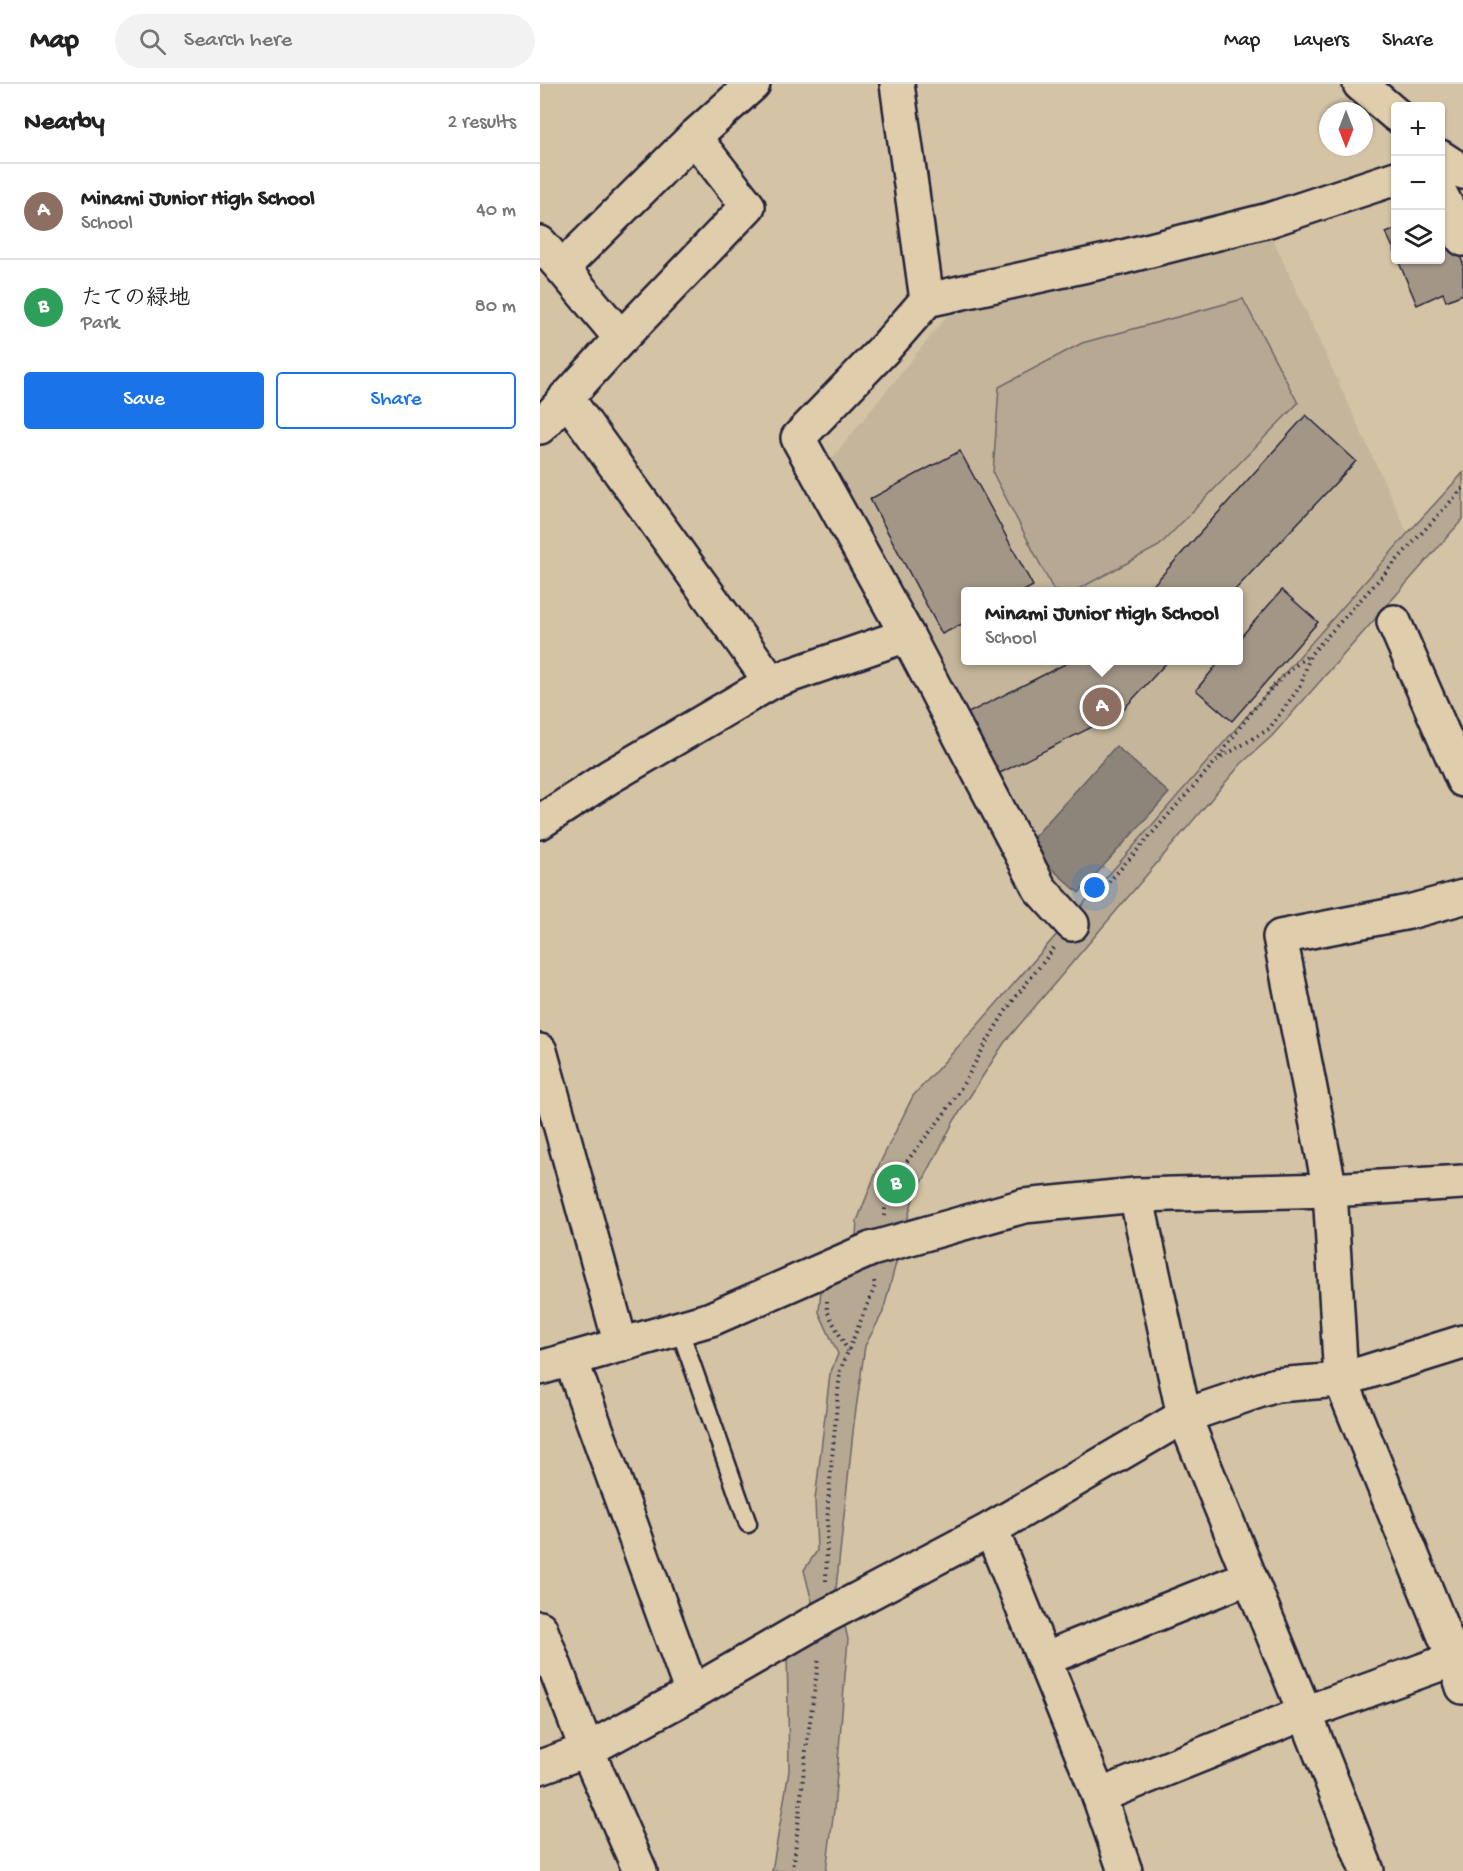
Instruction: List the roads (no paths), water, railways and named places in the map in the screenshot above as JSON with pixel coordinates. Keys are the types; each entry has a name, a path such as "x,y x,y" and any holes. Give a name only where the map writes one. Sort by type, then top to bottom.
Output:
{"street":[{"path":"562,268 694,137 753,84"},
{"path":"897,84 927,300"},
{"path":"1360,84 1391,111"},
{"path":"540,427 621,338 748,206 694,137"},
{"path":"1072,924 1040,889 907,635 798,438 886,347 927,300 1115,259 1269,220 1391,179"},
{"path":"1445,203 1463,239"},
{"path":"540,243 621,338"},
{"path":"566,397 771,682"},
{"path":"1394,622 1463,780"},
{"path":"540,822 609,777 771,682 907,635"},
{"path":"1100,1796 1305,1713 1458,1673 1341,1380 1330,1190 1280,937 1409,912 1463,897"},
{"path":"540,1051 621,1345"},
{"path":"692,1693 555,1364 711,1319 872,1249 1024,1206 1136,1195 1330,1190 1463,1182"},
{"path":"1136,1195 1184,1416 1367,1871"},
{"path":"540,1767 587,1750 692,1693 824,1617 991,1529 1184,1416 1276,1385 1341,1380 1463,1342"},
{"path":"991,1529 1100,1796 1125,1871"},
{"path":"1044,1659 1249,1577"},
{"path":"540,1628 587,1750 640,1871"}],"lane":[{"path":"679,1328 748,1524"}],"place":[{"name":"Minami Junior High School","path":"1102,707"},
{"name":"たての緑地","path":"896,1184"}]}
